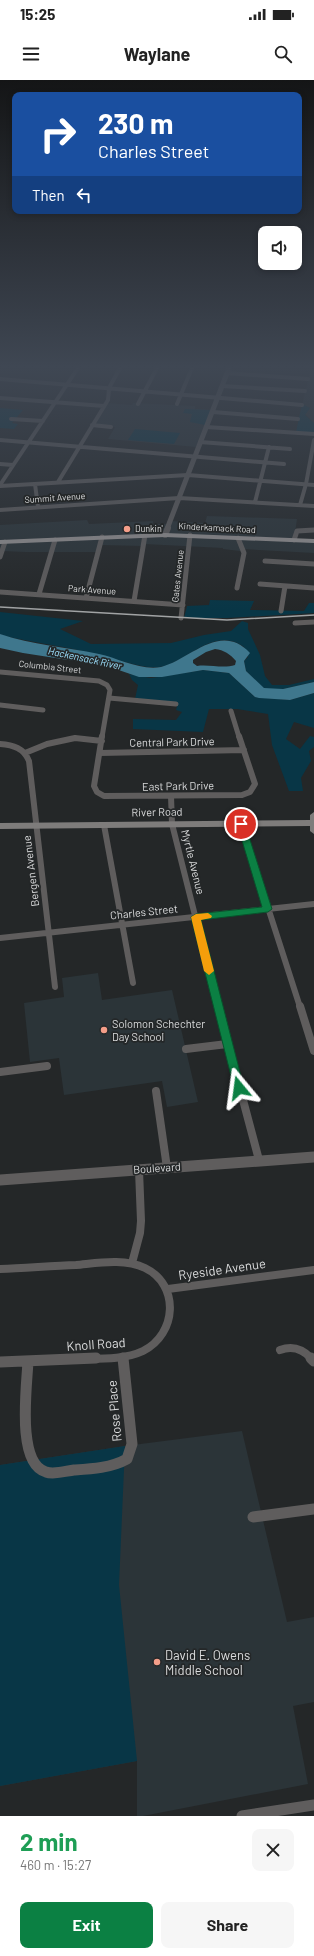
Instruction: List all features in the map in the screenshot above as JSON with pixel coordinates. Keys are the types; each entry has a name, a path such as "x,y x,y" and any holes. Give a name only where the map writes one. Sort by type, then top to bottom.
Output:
{"main road":[{"name":"Kinderkamack Road","path":"3,542 145,535 314,541"},
{"name":"River Road","path":"0,826 314,823"}],"street":[{"path":"0,486 23,449"},
{"path":"58,482 78,449"},
{"path":"109,449 264,464 284,464"},
{"path":"165,535 197,449"},
{"path":"255,502 268,449"},
{"path":"300,505 312,466 313,450"},
{"path":"0,464 13,465"},
{"path":"0,486 188,475 314,485"},
{"path":"35,484 38,507"},
{"name":"Summit Avenue","path":"0,510 179,498 314,506"},
{"path":"294,540 296,532 314,530"},
{"path":"134,601 145,535"},
{"name":"Gates Avenue","path":"181,618 190,536"},
{"path":"86,598 102,537"},
{"path":"238,538 244,553 238,588"},
{"path":"39,594 55,540"},
{"path":"0,557 3,542"},
{"path":"265,560 314,564"},
{"path":"260,584 314,588"},
{"path":"280,611 285,586"},
{"name":"Park Avenue","path":"0,592 183,605"},
{"path":"295,623 314,622"},
{"name":"Columbia Street","path":"0,672 100,682 109,688 109,698"},
{"path":"100,753 109,698 176,704"},
{"path":"0,705 43,710"},
{"path":"231,711 244,750"},
{"path":"0,744 12,746 25,753 46,744 75,738 102,741"},
{"name":"Central Park Drive","path":"100,753 244,750"},
{"name":"East Park Drive","path":"100,753 94,786 97,792 102,795 242,795 253,790 255,784 244,750"},
{"name":"Bergen Avenue","path":"25,753 28,761 55,986"},
{"name":"Myrtle Avenue","path":"171,796 172,824 227,1044 259,1160"},
{"path":"241,824 314,1051"},
{"path":"104,825 133,983"},
{"name":"Charles Street","path":"0,938 314,904"},
{"path":"186,1049 227,1044"},
{"path":"0,1072 47,1066"},
{"path":"156,1091 167,1168"},
{"name":"Boulevard","path":"0,1180 314,1157"},
{"path":"132,1263 140,1233 141,1221 139,1170"},
{"name":"Ryeside Avenue","path":"0,1269 124,1262 132,1263 151,1270 159,1277 168,1290 314,1270"},
{"name":"Knoll Road","path":"0,1362 123,1356 138,1353 148,1348 163,1333 171,1314 171,1298 168,1290"},
{"path":"280,1350 290,1346 302,1350 314,1360"},
{"name":"Rose Place","path":"28,1361 26,1435 33,1463 40,1470 48,1473 115,1464 126,1459 130,1453 132,1444 123,1356"},
{"path":"253,1518 314,1509"},
{"path":"242,1816 314,1805"}],"shaded area":[{"path":"207,516 297,519 294,540 314,541 314,553 242,549 240,551 223,548 144,544 143,546 100,545 98,552 2,551 0,553 0,525 87,520 89,524 153,521 153,524 169,524 170,521 205,523"},
{"path":"210,600 254,601 250,610 304,611 309,603 314,603 314,613 227,618 184,618 187,606 209,605"},
{"path":"0,612 83,621 60,629 91,644 171,643 204,635 231,631 242,621 248,623 248,629 260,655 265,676 272,685 289,685 314,679 314,682 283,689 264,689 246,671 244,661 248,657 244,647 233,641 222,640 211,643 200,647 170,664 160,667 145,667 76,650 4,636 0,634"},
{"path":"203,670 229,673 255,697 290,700 314,693 314,728 294,722 286,739 300,749 310,736 314,737 314,747 309,751 311,761 301,778 303,791 289,791 272,745 268,714 237,709 209,709 203,732 133,729 133,719 176,720 182,712 176,710 178,703 135,699 138,685 132,680 129,674 151,678"},
{"name":"Solomon Schechter Day School","path":"98,973 102,1000 172,990 198,1102 167,1107 162,1081 64,1095 59,1058 30,1062 24,1003 64,997 62,978"},
{"name":"David E. Owens Middle School","path":"242,1431 287,1622 314,1617 314,1702 293,1706 308,1784 143,1816 137,1816 137,1761 0,1786 0,1465 125,1446"},
{"path":"125,1446 119,1585 137,1761 0,1786 0,1465"}],"water":[{"name":"Hackensack River","path":"0,634 12,638 99,654 138,666 153,668 172,663 205,645 228,641 239,644 250,653 244,661 246,671 264,688 283,689 314,682 314,693 290,700 259,698 255,697 229,673 203,670 162,677 139,677 107,666 0,648","holes":["215,649 224,651 231,656 236,661 235,665 226,667 197,666 193,663 193,660 206,652"]}],"railway":[{"path":"0,607 227,620 314,615"}],"slow traffic":[{"path":"208,916 196,917 209,971"}],"place":[{"name":"Dunkin'","path":"127,529"},
{"name":"Solomon Schechter Day School","path":"104,1030"},
{"name":"David E. Owens Middle School","path":"157,1662"}],"route":[{"path":"239,1088 196,917 268,909 241,824"}]}
